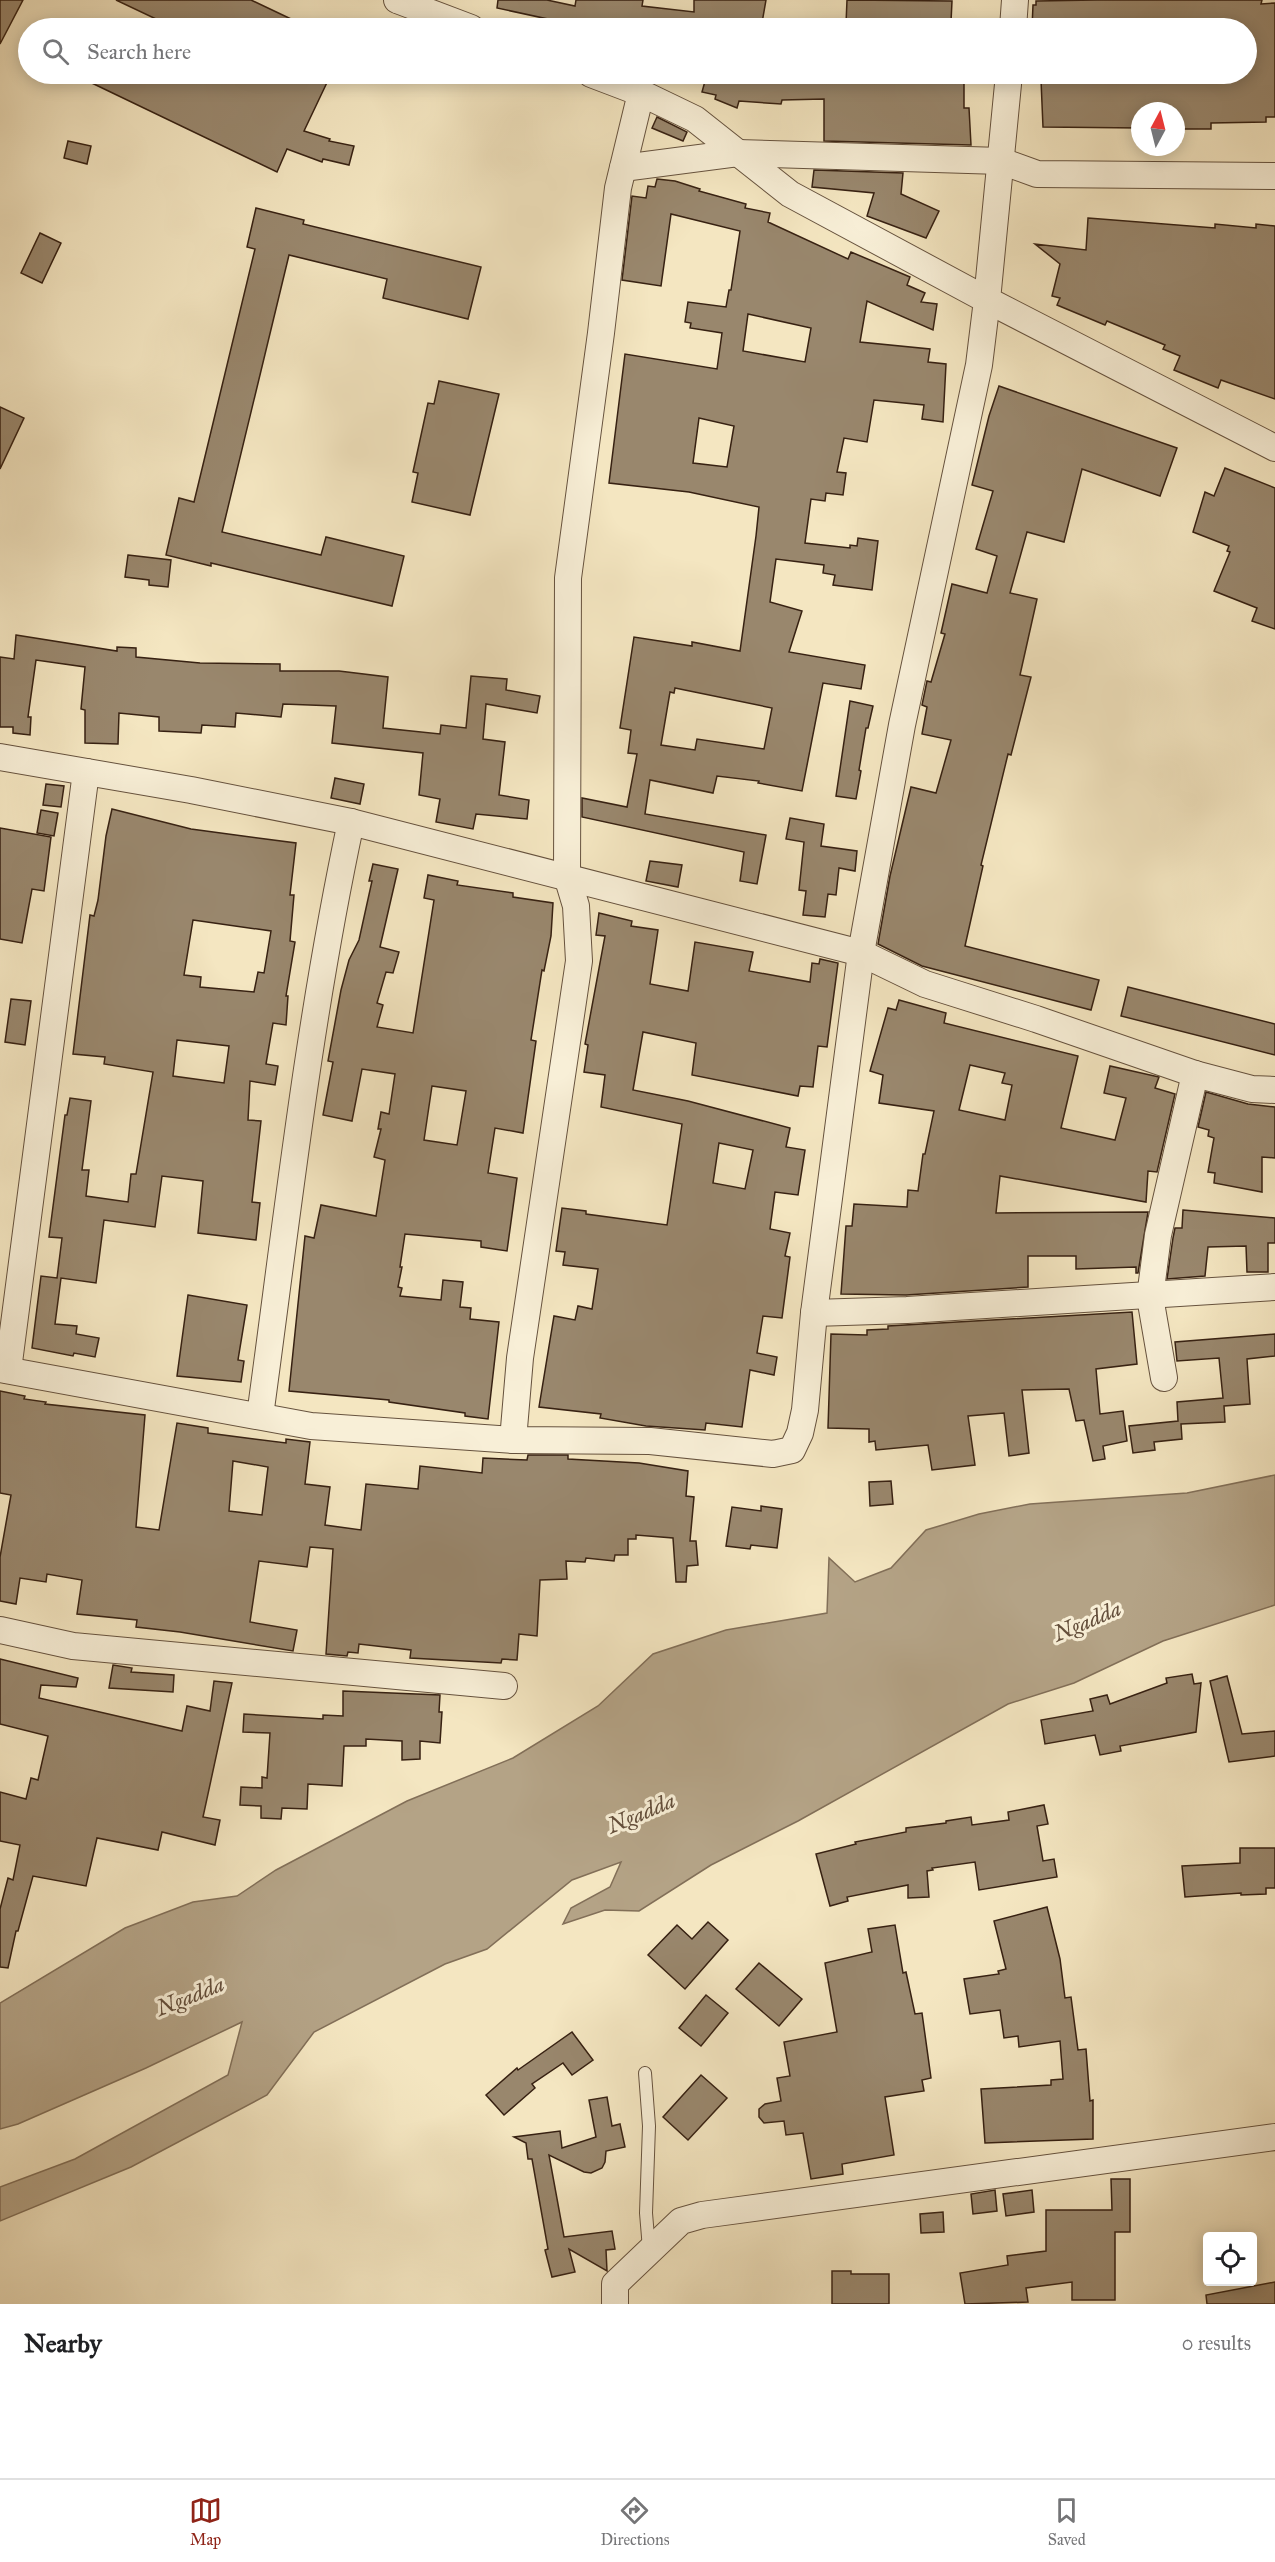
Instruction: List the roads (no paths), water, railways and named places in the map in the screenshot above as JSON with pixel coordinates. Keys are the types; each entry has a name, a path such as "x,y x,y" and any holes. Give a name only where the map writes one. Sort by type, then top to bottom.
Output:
{"street":[{"path":"1014,18 1015,0"},
{"path":"405,2 446,18"},
{"path":"617,84 695,119 790,194 987,300 1275,448"},
{"path":"86,772 4,1369 311,1426 513,1440 650,1441 773,1454 792,1450 800,1433 805,1410 814,1313 861,952 902,725 979,365 1008,84"},
{"path":"513,1440 520,1359 579,961 576,906 567,876 568,578 618,188 641,93"},
{"path":"623,168 738,153 1001,161 1037,174 1275,176"},
{"path":"0,757 190,790 351,822 861,952 925,984 1036,1019 1195,1074 1252,1089 1275,1090"},
{"path":"260,1416 316,1016 336,891 351,822"},
{"path":"1164,1378 1150,1297 1154,1283 1158,1235 1195,1074"},
{"path":"814,1313 1150,1297 1275,1287"},
{"path":"0,1630 73,1646 504,1686"},
{"path":"615,2304 615,2284 681,2221 702,2215 1275,2137"}],"lane":[{"path":"645,2073 649,2126 646,2213 649,2250"}],"water":[{"name":"Ngadda","path":"1275,1475 1275,1605 1163,1641 1074,1683 1008,1704 798,1821 711,1865 639,1911 605,1910 563,1924 571,1908 610,1887 621,1862 572,1880 487,1949 445,1964 314,2032 267,2095 131,2167 0,2221 0,2187 75,2159 228,2075 242,2022 146,2068 18,2124 0,2129 0,2003 125,1928 193,1902 237,1896 276,1870 407,1801 513,1758 598,1706 653,1654 726,1630 827,1613 829,1558 855,1582 891,1568 926,1530 979,1514 1030,1504 1187,1493"}]}
